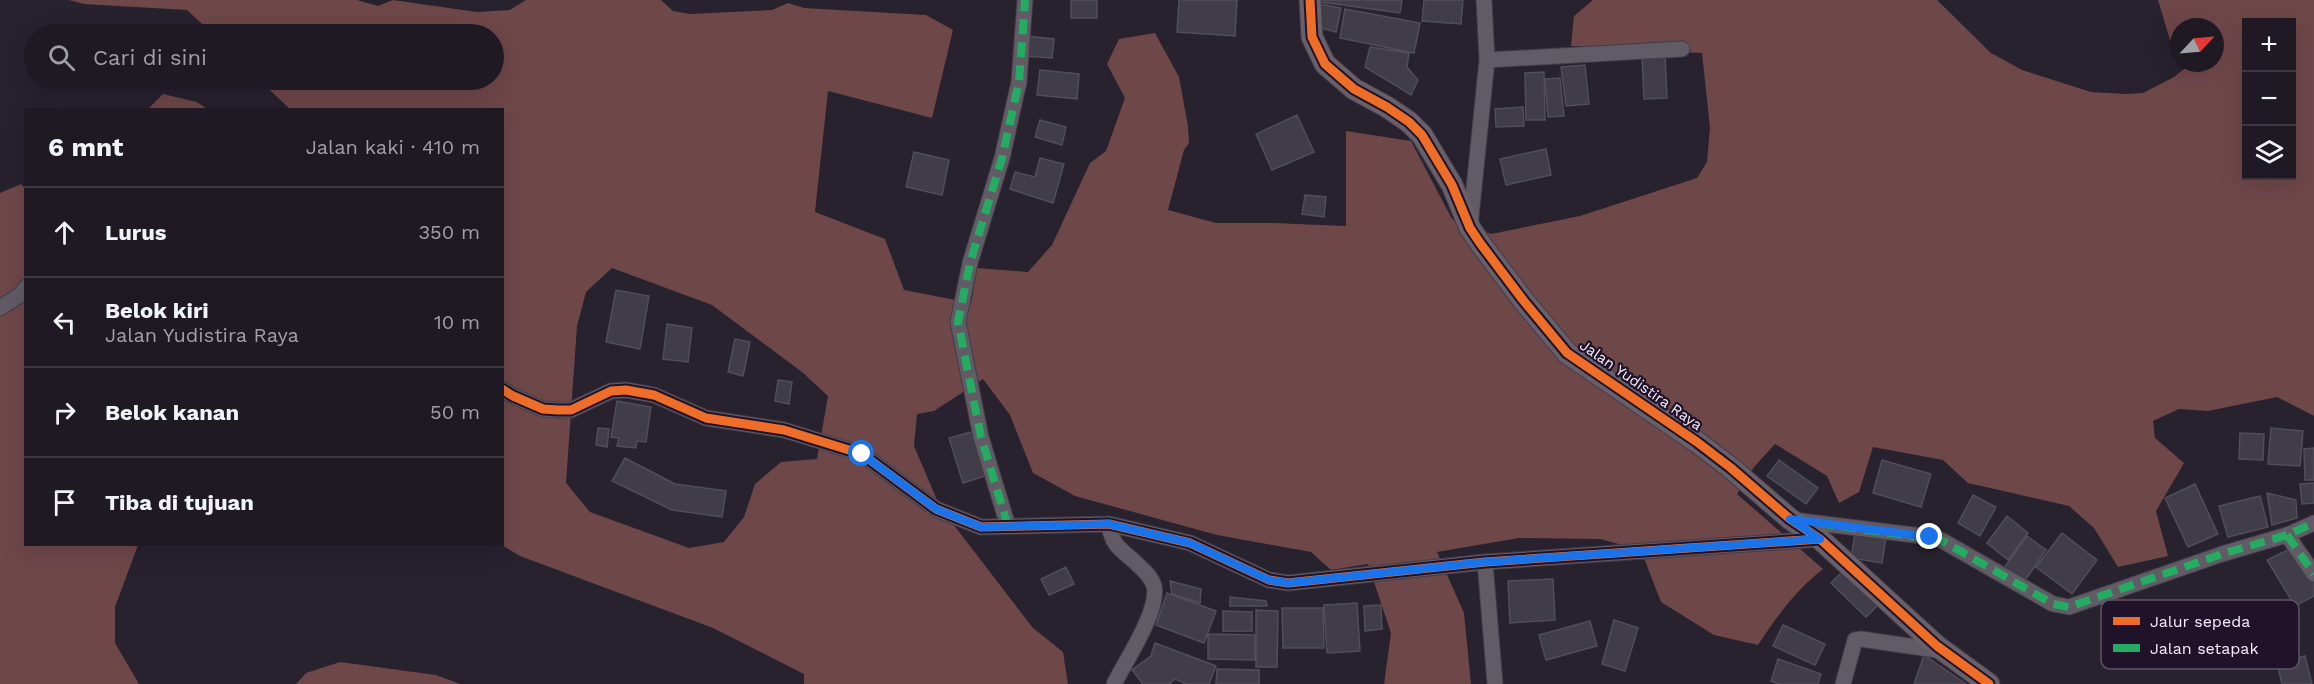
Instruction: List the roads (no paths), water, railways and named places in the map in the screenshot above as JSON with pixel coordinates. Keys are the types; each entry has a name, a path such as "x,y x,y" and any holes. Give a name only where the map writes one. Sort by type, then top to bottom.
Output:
{"street":[{"path":"1008,526 981,436 958,322 970,263 1002,158 1019,82 1025,0"},
{"name":"Jalan Yudistira Raya","path":"1310,0 1312,37 1325,64 1354,89 1409,122 1422,135 1452,185 1470,228 1523,300 1567,353 1731,468 1790,519 1820,539 1944,651 1989,684"},
{"path":"1470,228 1487,60 1484,0"},
{"path":"1487,60 1682,49"},
{"path":"0,308 20,295 24,290"},
{"path":"504,390 543,409 558,410 571,410 611,391 626,390 654,395 706,418 784,430 862,454 936,509 981,527 1109,524 1190,543 1269,580 1288,583 1485,562 1820,539"},
{"path":"1790,519 1941,540 2053,604 2069,607 2222,554 2287,535 2314,523"},
{"path":"1109,524 1110,534 1117,548 1146,572 1154,586 1154,597 1149,614 1114,684"},
{"path":"2287,535 2314,574"},
{"path":"1485,562 1495,684"},
{"path":"1843,684 1855,640 1944,651"}]}
